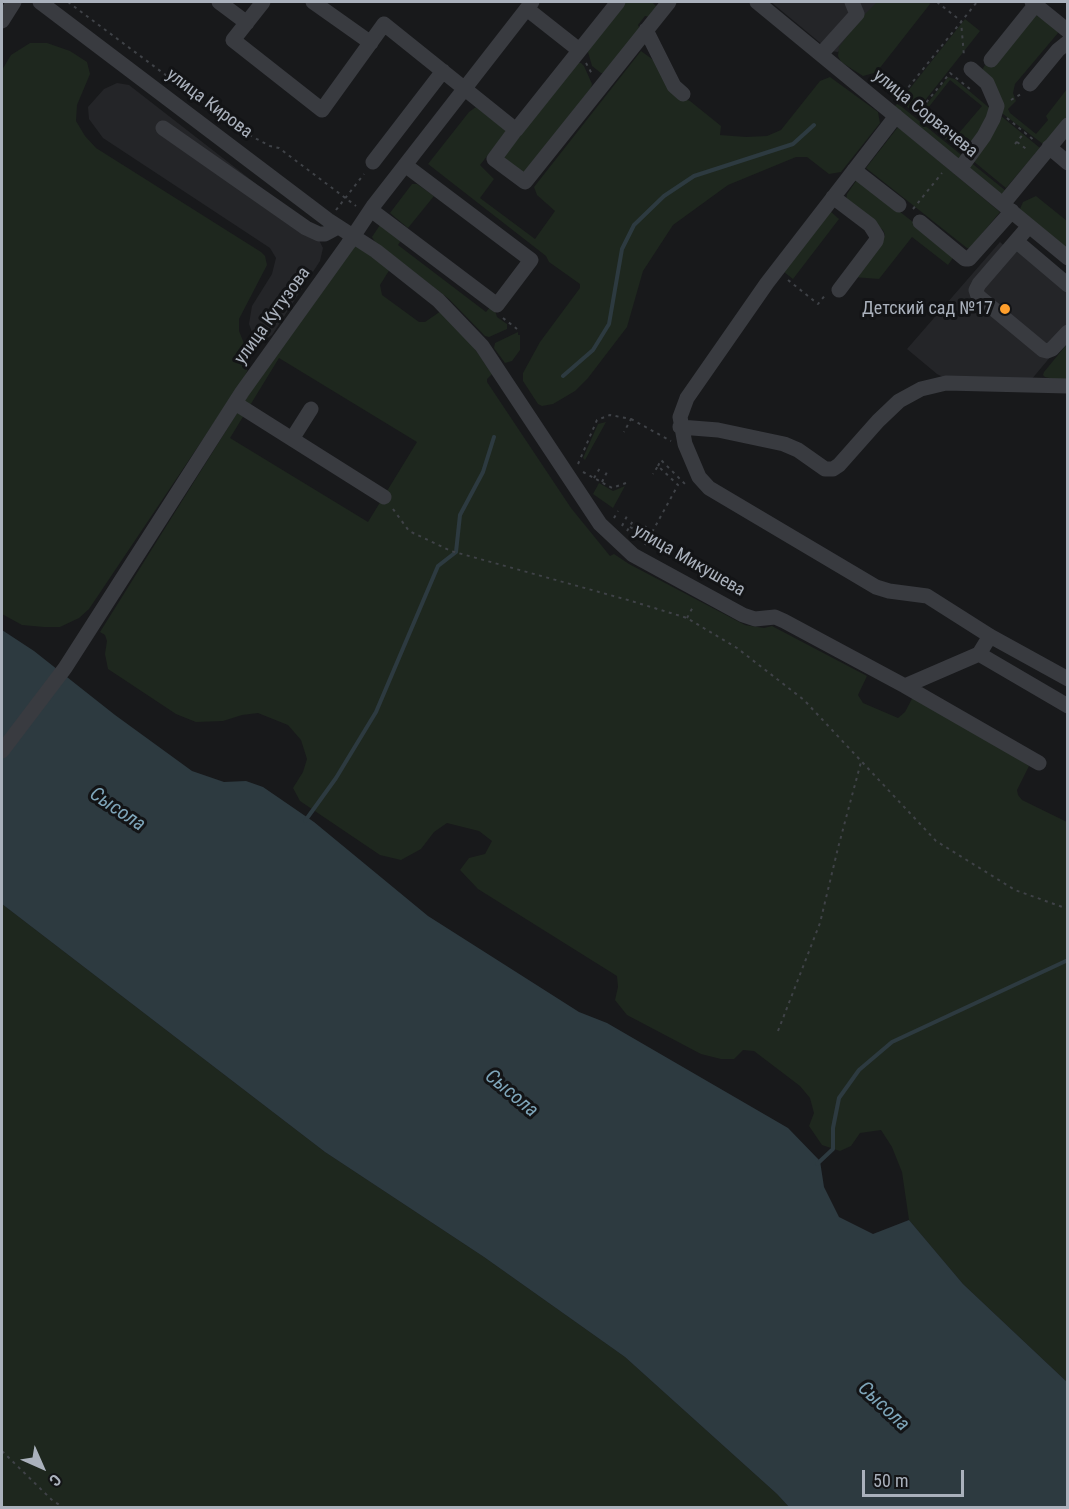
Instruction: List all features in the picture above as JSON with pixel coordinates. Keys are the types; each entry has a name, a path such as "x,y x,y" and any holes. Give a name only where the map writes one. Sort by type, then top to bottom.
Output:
{"street":[{"path":"2,21 14,2"},
{"name":"улица Кирова","path":"40,2 255,164 336,221 353,237"},
{"path":"219,2 246,23"},
{"path":"263,2 233,40 322,110 384,24 516,130 517,128"},
{"path":"313,2 371,43"},
{"path":"618,2 494,159 525,182 665,3"},
{"name":"улица Сорвачева","path":"757,2 893,113 953,169 1007,207 1068,258"},
{"path":"821,54 857,14 852,2"},
{"path":"530,5 579,50"},
{"name":"улица Кутузова","path":"2,750 65,668 235,403 353,237 366,210 405,165 530,5"},
{"path":"991,60 1042,5 1068,31"},
{"path":"646,30 674,86 683,94"},
{"path":"1030,84 1058,50 1068,42"},
{"path":"953,169 984,136 996,110 993,95 987,83 971,69"},
{"path":"373,162 442,71"},
{"path":"893,113 854,170 776,271 687,398 680,417 680,427 699,477 709,488 876,587 927,596 990,636 1068,680"},
{"path":"854,170 965,259 969,259 1048,149 1068,125"},
{"path":"163,128 306,228 319,234 325,234 336,221"},
{"path":"1048,149 1068,163"},
{"path":"241,182 255,164"},
{"path":"366,210 497,305 531,260 405,165"},
{"path":"833,197 870,225 877,236 876,241 839,290"},
{"path":"1029,226 979,284 976,290 978,296 1043,350 1052,349 1068,332"},
{"name":"улица Микушева","path":"353,237 376,251 415,281 473,335 600,524 633,555 743,615 754,619 775,617 905,686 1039,763"},
{"path":"1016,241 1068,285"},
{"path":"680,427 718,430 784,444 798,450 825,468 833,469 899,401 921,389 946,383 1068,386"},
{"path":"235,403 384,497"},
{"path":"292,439 311,409"},
{"path":"905,686 979,654 990,636"},
{"path":"979,654 1068,706"}],"path":[{"path":"68,2 238,129 270,146 279,148 366,210"},
{"path":"937,2 961,21 964,56 971,69"},
{"path":"893,113 976,2"},
{"path":"579,50 599,88"},
{"path":"915,117 950,73 978,95"},
{"path":"1030,84 1020,95 996,110 1048,149"},
{"path":"964,94 969,88"},
{"path":"1015,144 1024,132"},
{"path":"336,221 346,197 373,162"},
{"path":"909,214 953,169"},
{"path":"776,271 818,304 833,285 839,290"},
{"path":"497,305 501,317 517,329"},
{"path":"577,467 597,420 610,415 631,419 674,443"},
{"path":"624,432 631,419"},
{"path":"653,474 661,460 688,488 692,480"},
{"path":"645,545 678,486 658,466"},
{"path":"594,478 600,468"},
{"path":"581,470 612,488 626,483"},
{"path":"602,482 607,472"},
{"path":"384,497 409,531 451,551 687,618 737,648 804,700 936,841 1015,890 1068,909"},
{"path":"614,518 618,511"},
{"path":"642,534 646,526"},
{"path":"630,527 649,538"},
{"path":"778,1031 820,923 861,762"},
{"path":"2,1451 53,1501 65,1508"}],"shaded area":[{"path":"625,2 652,2 657,7 650,17 645,16 638,25 640,29 605,73 601,73 592,66 589,47"},
{"path":"771,2 881,2 838,52 830,51"},
{"path":"877,2 929,2 930,4 879,69 863,76 841,62 838,56 839,47 859,20"},
{"path":"1033,13 1057,29 1058,33 1015,84 1013,93 1016,101 1008,109 1036,134 1048,120 1046,116 1067,89 1067,119 1043,144 999,111 982,70 985,65 991,63"},
{"path":"965,19 980,31 915,113 900,101"},
{"path":"30,43 47,43 70,51 87,62 90,74 77,105 76,121 96,148 261,252 265,256 267,265 239,319 239,331 249,356 248,369 244,378 89,609 79,618 60,627 22,625 2,614 2,70 11,55"},
{"path":"641,51 663,67 675,95 690,101 721,126 720,135 767,136 781,130 820,81 830,77 878,112 880,123 841,172 829,174 807,157 796,157 728,185 673,225 643,271 627,327 588,378 575,391 553,404 542,406 538,404 523,381 523,373 540,342 580,288 580,284 549,262 546,256 428,164 469,112 476,107 507,131 480,165 494,179 480,198 535,239 555,211 537,195 534,187"},
{"path":"578,63 584,66 592,84 591,88 526,172 523,172 505,160 504,156"},
{"path":"948,77 955,79 993,111 963,153 919,118 919,114","holes":["950,80 982,106 959,133 928,108"]},
{"path":"117,83 129,85 309,225 318,238 323,248 320,261 272,335 263,341 255,340 249,324 252,306 272,274 276,258 270,248 103,138 89,119 88,107 104,89"},
{"path":"897,104 965,158 961,164 893,108"},
{"path":"1001,116 1040,148 1006,188 972,160"},
{"path":"898,127 1000,212 970,248 967,248 866,168"},
{"path":"969,161 1006,191 1004,198 964,165"},
{"path":"856,181 862,182 955,255 948,265 912,237 879,279 853,277 885,235 883,230 846,201 847,194"},
{"path":"412,184 417,184 434,196 408,228 390,213"},
{"path":"1036,196 1067,221 1067,252 1022,214 1020,209 1023,202"},
{"path":"830,211 839,219 793,279 784,272"},
{"path":"380,225 402,239 398,245 486,312 491,306 494,307 497,317 507,324 507,329 489,337 485,336 449,299 375,242 372,237"},
{"path":"353,241 390,269 380,285 382,295 419,322 425,322 441,311 455,320 492,374 487,382 571,508 610,556 614,554 745,625 764,628 772,626 867,676 858,695 863,703 898,718 905,712 915,693 921,693 1029,766 1017,790 1018,795 1022,800 1067,822 1067,1382 963,1284 909,1220 902,1172 892,1147 881,1130 860,1133 851,1146 840,1151 822,1145 809,1126 814,1113 810,1098 800,1086 754,1051 743,1050 734,1059 721,1059 701,1054 627,1015 615,1000 618,987 617,976 478,889 460,870 469,858 485,854 492,841 479,831 447,823 434,832 421,849 401,860 380,855 300,801 293,788 303,772 307,759 301,740 288,725 258,713 223,721 196,722 176,714 108,669 105,654 107,641 105,635 100,632 274,354","holes":["279,358 417,442 368,522 230,438"]},
{"name":"Детский сад №17","path":"1024,241 1067,277 1067,337 1031,380 945,378 907,349 1000,242 1013,253"},
{"path":"518,332 520,350 512,361 505,363 494,348 495,343"},
{"path":"1067,344 1067,382 1045,377 1044,372"},
{"path":"606,422 585,460 583,458 598,424"},
{"path":"599,483 613,491 625,486 613,508 593,494"},
{"path":"2,904 325,1152 484,1257 625,1357 789,1507 2,1507"}],"water":[{"name":"Сысола","path":"2,630 34,651 115,715 192,771 224,782 246,781 263,787 314,822 428,916 579,1012 607,1023 788,1128 820,1161 824,1187 839,1217 873,1234 909,1220 963,1284 1067,1382 1067,1507 789,1507 625,1357 484,1257 325,1152 2,904"}],"waterway":[{"path":"563,376 593,350 609,324 622,249 634,225 664,196 694,176 793,144 814,125"},
{"path":"305,821 336,778 376,712 438,566 456,552 460,515 483,472 494,437"},
{"path":"817,1164 833,1149 833,1128 839,1098 859,1070 892,1042 1068,960"}],"place":[{"name":"Детский сад №17","path":"1005,309"}]}
